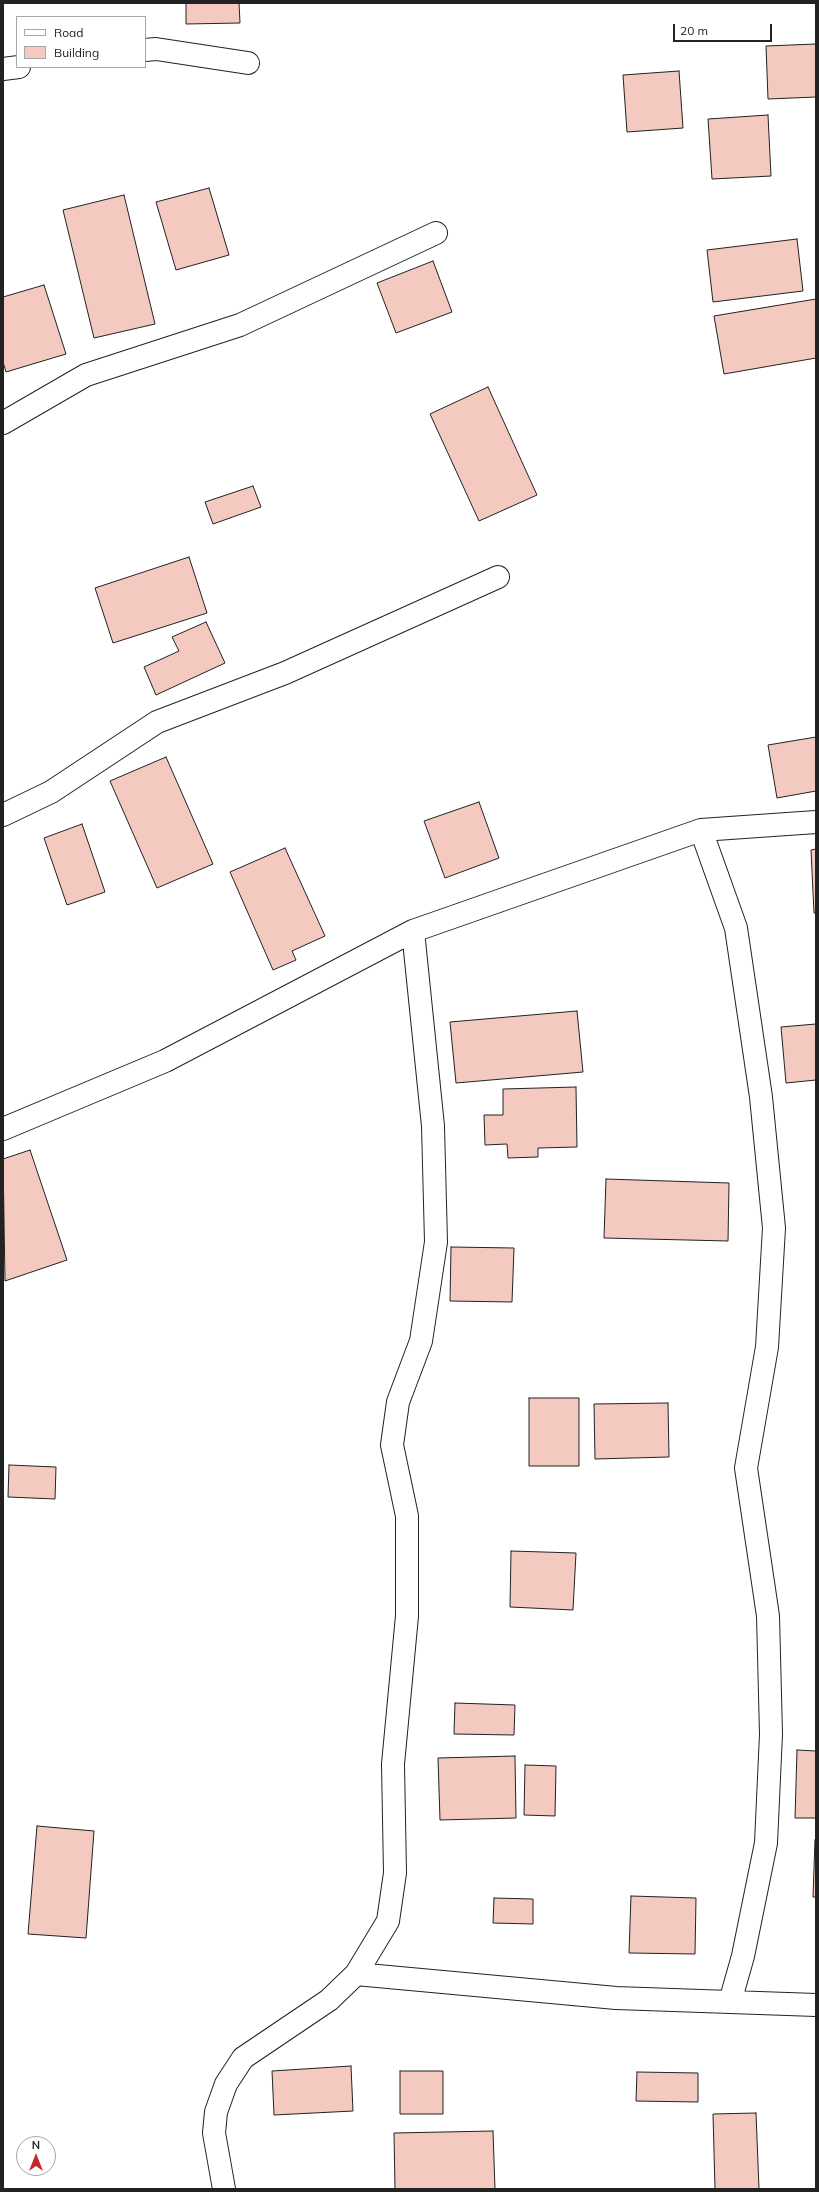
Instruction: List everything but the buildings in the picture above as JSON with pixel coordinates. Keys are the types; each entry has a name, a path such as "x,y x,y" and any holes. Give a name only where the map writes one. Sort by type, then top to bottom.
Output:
{"street":[{"path":"146,50 156,48 248,63"},
{"path":"3,69 16,67"},
{"path":"3,423 86,375 240,325 436,233"},
{"path":"3,815 51,792 157,722 285,673 498,577"},
{"path":"3,1129 165,1061 413,931 701,830 816,822"},
{"path":"701,830 736,928 761,1097 774,1228 767,1347 746,1468 768,1616 771,1734 766,1843 743,1956 730,2002"},
{"path":"224,2189 214,2134 216,2112 226,2084 243,2058 329,2000 356,1974 388,1921 395,1873 393,1764 407,1616 407,1516 392,1445 398,1402 421,1341 436,1242 433,1126 413,931"},
{"path":"356,1974 616,1998 816,2004"}]}
